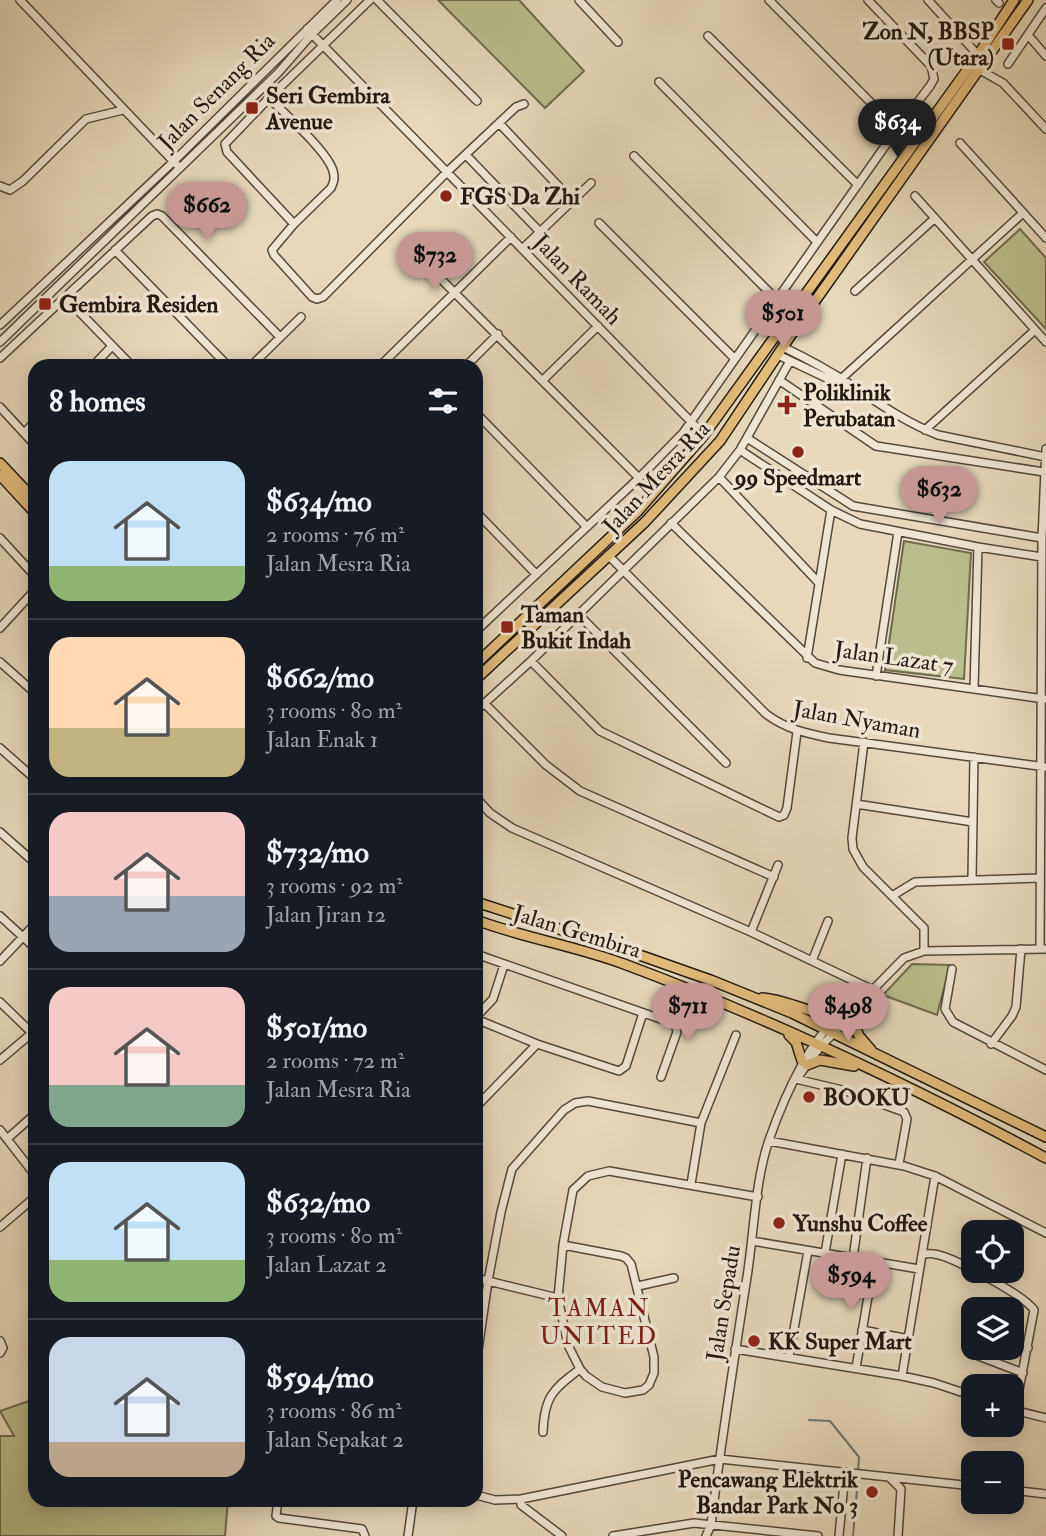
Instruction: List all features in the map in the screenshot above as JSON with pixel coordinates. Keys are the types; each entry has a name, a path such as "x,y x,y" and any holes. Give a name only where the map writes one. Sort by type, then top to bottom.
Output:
{"main road":[{"name":"Jalan Mesra Ria","path":"483,657 637,512 704,435 978,55 1014,0"},
{"name":"Jalan Mesra Ria","path":"483,672 645,522 706,458 779,350 1028,0"},
{"path":"761,357 779,350 781,327"},
{"path":"706,458 708,444 704,435 719,432 732,423"},
{"path":"0,463 28,493"},
{"path":"0,475 28,505"},
{"name":"Jalan Gembira","path":"483,904 645,957 757,999 1046,1137"},
{"name":"Jalan Gembira","path":"483,922 620,963 704,994 818,1045 1046,1155"},
{"path":"757,999 775,999 832,1016 850,1012 859,1036 873,1053"},
{"path":"784,1030 796,1042 805,1063 820,1060 863,1067"}],"street":[{"path":"20,0 180,168"},
{"name":"Jalan Senang Ria","path":"0,325 309,31 337,0"},
{"name":"Jalan Senang Ria","path":"0,342 278,73 309,31 347,0"},
{"path":"294,224 227,152 225,145 370,0"},
{"path":"377,0 477,101"},
{"path":"579,0 618,42"},
{"path":"769,0 897,129"},
{"path":"483,621 639,478 691,422 930,86 934,72 868,0"},
{"path":"928,0 978,55"},
{"path":"1008,64 1046,8"},
{"name":"Jalan Ramah","path":"309,31 704,435"},
{"path":"1028,35 1046,55"},
{"path":"708,36 858,185"},
{"path":"980,71 1003,83 1046,129"},
{"path":"659,82 817,242"},
{"path":"270,98 325,156 334,172 331,188 272,250 274,256 312,297 320,299 447,172 516,107 524,104"},
{"path":"4,188 23,181 86,119 123,110"},
{"path":"499,124 564,192"},
{"path":"960,143 1046,238"},
{"path":"466,155 540,232"},
{"path":"634,156 776,299"},
{"path":"522,249 591,183"},
{"path":"915,196 1046,342"},
{"path":"841,379 1023,213"},
{"path":"0,358 157,214 162,216 280,337"},
{"path":"855,291 935,218"},
{"path":"599,223 734,358"},
{"path":"387,359 511,237"},
{"path":"115,250 221,359"},
{"path":"428,265 639,478"},
{"path":"65,298 125,359"},
{"path":"258,359 301,317"},
{"path":"543,380 598,326"},
{"path":"925,430 1035,330"},
{"path":"473,359 498,334"},
{"path":"100,359 112,346"},
{"path":"779,350 790,361 849,390 863,394"},
{"path":"779,350 841,379 925,430 938,435 1046,454 1042,538 1044,699 1043,841 1040,878 1043,949 924,951 924,928 857,859 852,838 864,742"},
{"path":"774,877 579,791 546,765 484,703 531,661 719,477 740,450 790,361"},
{"path":"779,380 876,446 1044,472"},
{"path":"0,407 28,437"},
{"path":"483,420 586,526"},
{"path":"24,433 28,429"},
{"path":"747,438 853,506 1042,538"},
{"path":"740,450 831,510 860,524 978,547 1042,556"},
{"path":"719,477 818,582"},
{"path":"807,658 831,510"},
{"path":"483,519 536,574"},
{"name":"Jalan Lazat 7","path":"671,523 807,658 824,667 1044,699"},
{"path":"876,676 898,532"},
{"path":"0,538 28,568"},
{"path":"974,688 978,547"},
{"name":"Jalan Nyaman","path":"608,555 780,725 797,732 1043,767"},
{"path":"0,628 28,598"},
{"path":"578,614 726,763"},
{"path":"531,661 593,726 605,735 779,817 784,815 787,808 797,732"},
{"path":"0,662 28,684"},
{"path":"0,748 28,773"},
{"path":"972,880 974,757"},
{"path":"856,804 973,822"},
{"path":"483,805 512,828 751,932 872,989"},
{"path":"0,832 28,857"},
{"path":"751,932 778,864"},
{"path":"892,896 915,882 1040,878"},
{"path":"0,916 28,942"},
{"path":"812,961 828,921"},
{"path":"0,961 28,931"},
{"path":"991,1044 1016,1007 1021,949"},
{"name":"Jalan Sepadu","path":"706,1536 711,1525 735,1349 769,1141 796,1079 818,1045 904,958 924,951"},
{"path":"483,957 673,1022 677,1026 677,1032 661,1077"},
{"path":"483,1010 493,999 504,965"},
{"path":"951,969 945,1009 947,1016 991,1044 1046,1070"},
{"path":"0,1002 28,1029"},
{"path":"483,1021 537,1044 622,1070 626,1066 643,1013"},
{"path":"691,1184 701,1123 736,1035"},
{"path":"0,1060 28,1038"},
{"path":"483,1100 537,1044"},
{"path":"796,1079 846,1091 904,1112 907,1119 899,1164"},
{"path":"483,1316 501,1212 512,1169 569,1106 588,1101 701,1123"},
{"path":"6,1139 28,1120"},
{"path":"0,1130 28,1166"},
{"path":"769,1141 899,1164 935,1176 1046,1233"},
{"path":"825,1253 842,1154"},
{"path":"853,1258 867,1158"},
{"path":"563,1245 626,1258 631,1264 654,1357 654,1373 649,1385 635,1392 625,1394 610,1391 594,1382 580,1369 568,1345 558,1298 563,1245 573,1190 588,1176 609,1171 758,1197"},
{"path":"902,1376 935,1176"},
{"path":"0,1227 28,1203"},
{"path":"752,1241 919,1269"},
{"path":"789,1357 808,1251"},
{"path":"923,1254 948,1258 1030,1303 1034,1310 1023,1373 989,1360"},
{"path":"856,1368 874,1261"},
{"path":"638,1286 674,1278"},
{"path":"483,1280 558,1298"},
{"path":"863,1330 909,1339"},
{"path":"0,1341 4,1348 0,1353"},
{"path":"1024,1347 1028,1348"},
{"path":"735,1349 902,1376 961,1392"},
{"path":"543,1432 543,1416 552,1391 580,1369"},
{"path":"1024,1413 1046,1418"},
{"path":"483,1497 495,1500 521,1499 720,1459 961,1485"},
{"path":"839,1536 846,1473"},
{"path":"890,1478 898,1484 901,1496 898,1536"},
{"path":"901,1496 908,1486 919,1480"},
{"path":"1024,1491 1046,1494"},
{"path":"521,1499 521,1505 562,1536"},
{"path":"277,1507 276,1516 279,1518 362,1529 365,1536"},
{"path":"408,1536 412,1507"},
{"path":"613,1536 694,1522 818,1536"}],"green space":[{"path":"438,0 519,0 584,71 545,108"},
{"path":"1020,229 1046,258 1046,329 984,262"},
{"path":"904,541 971,553 964,679 885,670"},
{"path":"912,964 950,965 937,1015 883,995"},
{"path":"28,1401 28,1507 227,1507 225,1536 0,1536 0,1436 14,1436 0,1411"}],"waterway":[{"path":"809,1420 830,1421 859,1457 858,1472"},
{"path":"853,1536 858,1478"}],"place":[{"name":"Zon N, BBSP (Utara)","path":"1008,44"},
{"name":"Seri Gembira Avenue","path":"252,108"},
{"name":"FGS Da Zhi","path":"446,196"},
{"name":"Gembira Residen","path":"45,304"},
{"name":"Poliklinik Perubatan","path":"787,405"},
{"name":"99 Speedmart","path":"798,452"},
{"name":"Taman Bukit Indah","path":"507,627"},
{"name":"BOOKU","path":"809,1097"},
{"name":"Yunshu Coffee","path":"779,1223"},
{"name":"KK Super Mart","path":"754,1341"},
{"name":"Pencawang Elektrik Bandar Park No 3","path":"872,1492"}],"district":[{"name":"TAMAN UNITED","path":"599,1322"}]}
